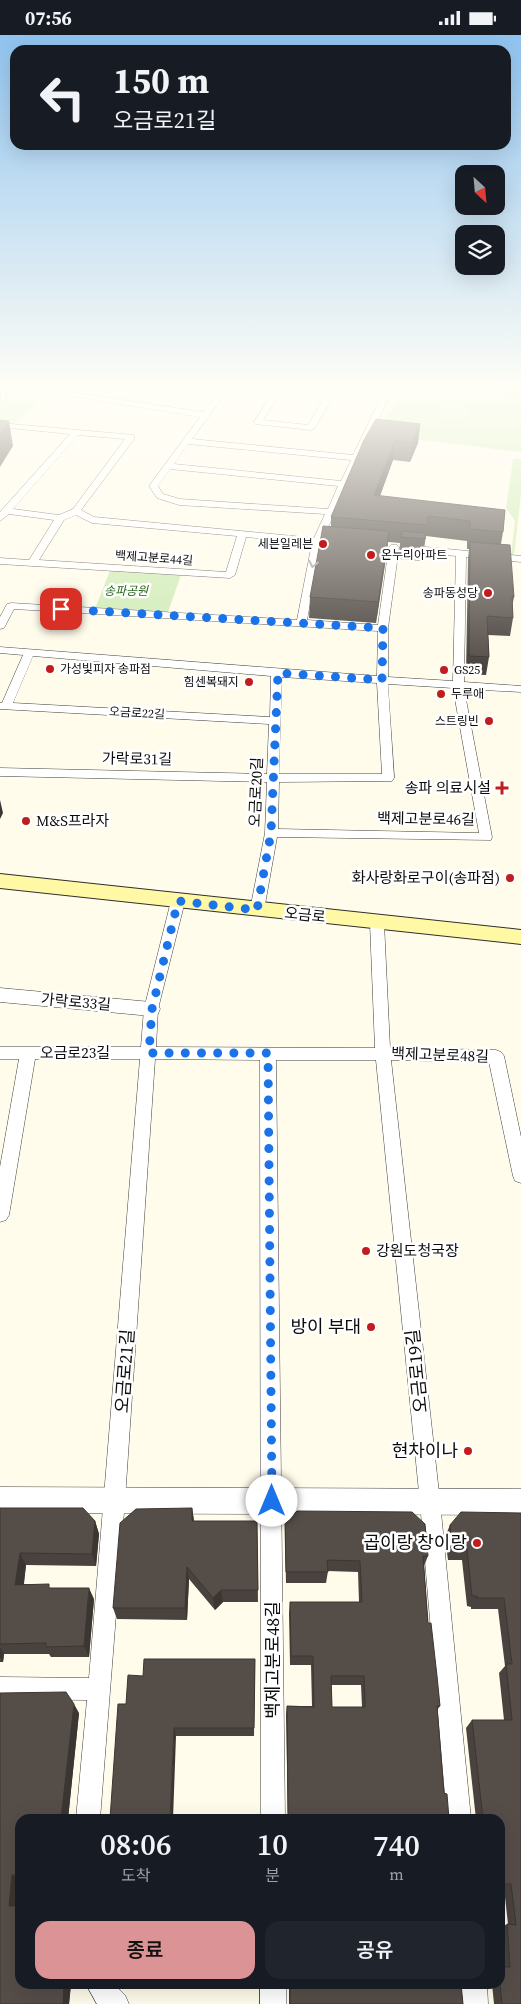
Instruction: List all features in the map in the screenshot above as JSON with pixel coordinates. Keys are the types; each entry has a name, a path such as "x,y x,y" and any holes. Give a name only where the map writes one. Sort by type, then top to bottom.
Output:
{"main road":[{"name":"오금로","path":"0,881 521,937"}],"street":[{"path":"3,514 31,483"},
{"path":"3,514 60,518 76,511 97,483"},
{"path":"155,483 153,486 160,495 179,502 330,512"},
{"path":"301,624 317,541 343,485 322,483"},
{"path":"76,511 92,520 355,544"},
{"path":"33,562 60,518"},
{"name":"백제고분로44길","path":"0,561 230,575 242,534"},
{"path":"273,778 388,777 382,680 383,628 389,547 521,559"},
{"name":"백제고분로46길","path":"271,833 486,837 458,686 461,554"},
{"path":"0,625 11,606 383,628"},
{"path":"0,651 278,673 521,689"},
{"path":"3,706 28,653"},
{"name":"오금로20길","path":"257,910 271,833 278,673"},
{"name":"오금로22길","path":"3,706 275,721"},
{"name":"가락로31길","path":"0,772 273,778"},
{"name":"오금로21길","path":"88,1814 115,1499 152,1009 178,901"},
{"name":"오금로19길","path":"377,923 383,1054 430,1502 459,1814"},
{"name":"가락로33길","path":"0,995 152,1009"},
{"name":"오금로23길","path":"0,1053 149,1053"},
{"path":"0,1215 28,1053"},
{"path":"149,1053 383,1054"},
{"name":"백제고분로48길","path":"268,1053 273,1814"},
{"name":"백제고분로48길","path":"383,1054 496,1057 521,1176"},
{"path":"0,1500 521,1502"},
{"path":"0,1688 98,1689"},
{"path":"102,1989 116,2004"},
{"path":"273,1989 273,2004"},
{"path":"474,1989 475,2004"}],"green space":[{"path":"510,483 521,483 514,556 511,556 515,521 506,508"},
{"name":"송파공원","path":"111,568 182,572 167,615 94,611"}],"building":[{"path":"346,483 379,483 374,495 505,510 503,532 470,529 470,521 428,516 427,525 331,517"},
{"path":"323,526 389,531 378,602 310,597"},
{"path":"402,531 426,533 425,539 401,537"},
{"path":"470,542 510,545 514,597 512,597 513,618 487,616 489,657 469,656"},
{"path":"0,1508 83,1508 95,1521 92,1554 20,1553 15,1585 49,1584 49,1588 89,1588 84,1646 46,1647 46,1643 0,1644"},
{"path":"192,1508 192,1521 257,1521 258,1590 221,1590 213,1598 187,1567 185,1608 113,1608 120,1523 136,1509"},
{"path":"297,1511 412,1512 425,1524 428,1556 423,1556 428,1623 431,1623 437,1676 440,1706 437,1706 444,1793 447,1794 449,1814 288,1814 287,1706 314,1707 313,1656 291,1656 290,1602 362,1602 360,1561 327,1560 328,1572 286,1572 285,1524","holes":["331,1676 364,1676 365,1707 332,1707"]},
{"path":"461,1512 521,1513 521,2004 502,2004 500,1989 505,1989 505,1967 510,1967 507,1924 516,1925 511,1884 505,1884 505,1814 482,1814 472,1720 512,1720 506,1664 512,1664 504,1598 477,1598 477,1596 472,1596 467,1549 452,1548 450,1525"},
{"path":"144,1659 255,1659 254,1728 174,1728 170,1814 110,1814 118,1704 126,1704 128,1675 143,1676"},
{"path":"66,1692 74,1704 62,1814 15,1814 15,1875 12,1875 9,1906 15,1906 15,1989 64,1989 63,2004 0,2004 0,1693"},
{"path":"290,1989 462,1989 463,2004 290,2004"}],"place":[{"name":"세븐일레븐","path":"323,544"},
{"name":"온누리아파트","path":"371,555"},
{"name":"송파동성당","path":"488,593"},
{"name":"가성빛피자 송파점","path":"50,669"},
{"name":"GS25","path":"444,670"},
{"name":"힘센복돼지","path":"249,682"},
{"name":"두루애","path":"441,694"},
{"name":"스트링빈","path":"489,721"},
{"name":"송파 의료시설","path":"502,788"},
{"name":"M&S프라자","path":"26,821"},
{"name":"화사랑화로구이(송파점)","path":"510,878"},
{"name":"강원도청국장","path":"366,1251"},
{"name":"방이 부대","path":"371,1327"},
{"name":"현차이나","path":"468,1451"},
{"name":"곱이랑 창이랑","path":"477,1543"}],"route":[{"path":"61,609 383,628 382,680 278,673 271,833 257,910 178,901 152,1009 149,1053 268,1053 272,1501"}]}
